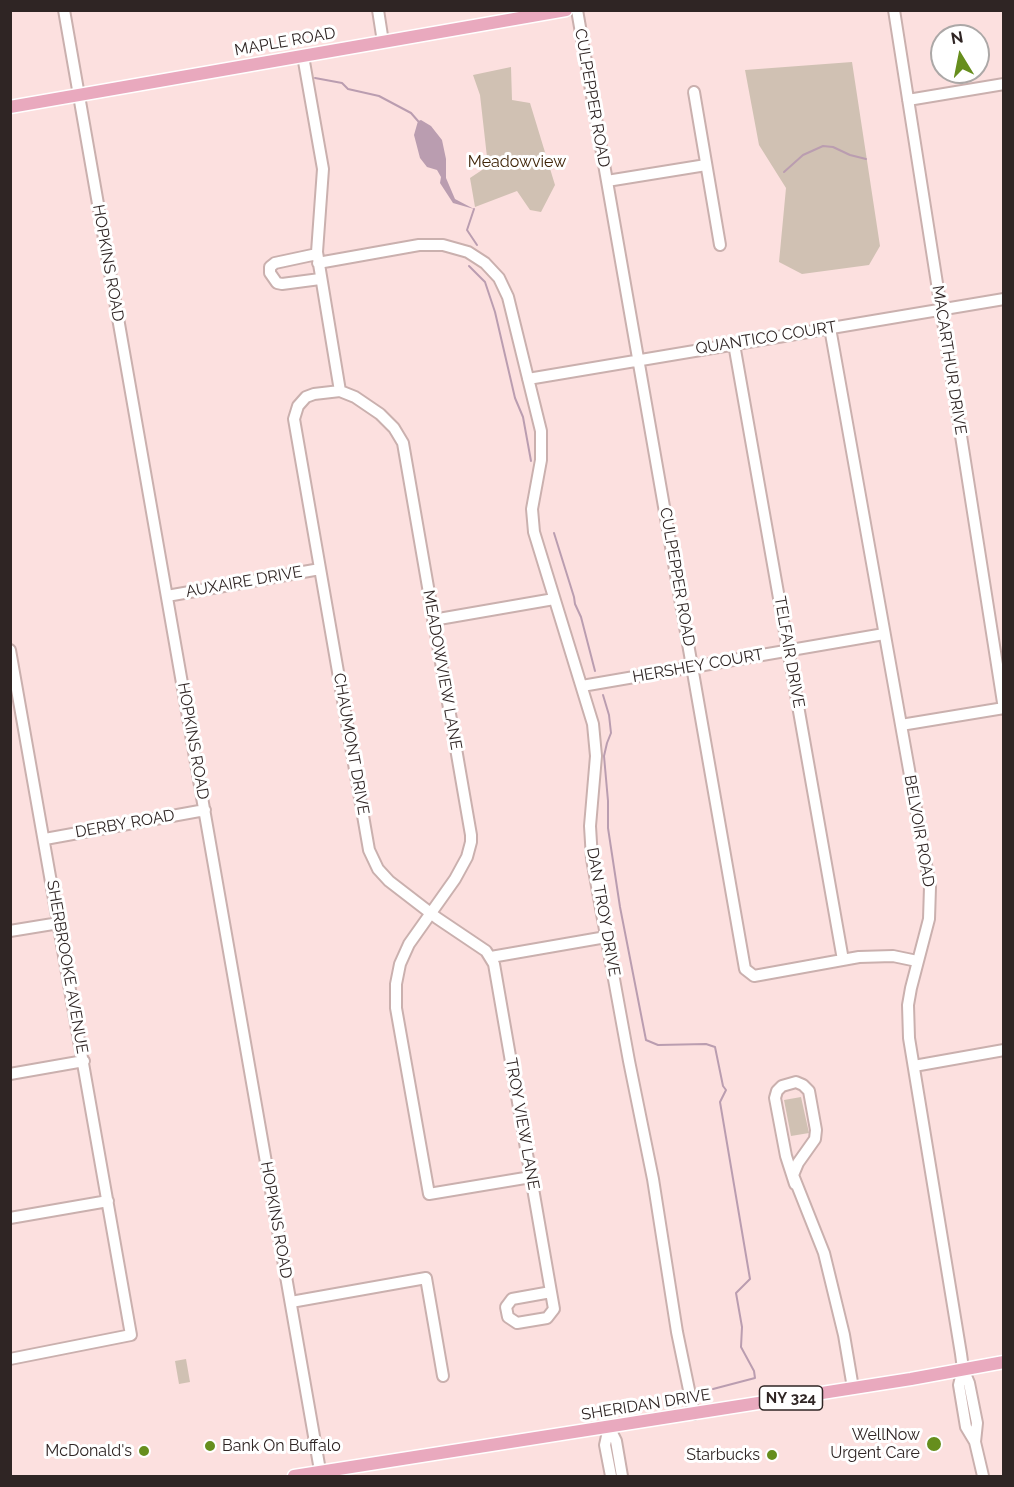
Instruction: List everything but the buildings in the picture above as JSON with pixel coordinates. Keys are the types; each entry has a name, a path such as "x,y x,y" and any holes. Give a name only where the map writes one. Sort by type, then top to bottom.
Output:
{"main road":[{"name":"MAPLE ROAD","path":"10,107 566,10"},
{"name":"SHERIDAN DRIVE","path":"294,1476 320,1474 694,1414 1004,1362"}],"street":[{"name":"HOPKINS ROAD","path":"64,10 320,1474"},
{"path":"378,10 383,42"},
{"name":"CULPEPPER ROAD","path":"577,10 745,969 754,976 876,956 899,957 917,962"},
{"name":"MACARTHUR DRIVE","path":"894,10 1003,708"},
{"path":"303,56 323,170 317,259 340,391"},
{"path":"908,100 1004,84"},
{"path":"694,92 720,244"},
{"path":"607,181 706,165"},
{"name":"DAN TROY DRIVE","path":"320,279 282,285 277,283 270,273 270,267 275,263 431,244 450,246 468,252 492,270 504,287 541,432 542,446 532,520 593,724 596,743 590,843 653,1179 676,1332 694,1414"},
{"name":"QUANTICO COURT","path":"528,379 1004,299"},
{"name":"BELVOIR ROAD","path":"830,328 930,887 929,919 908,1005 909,1038 963,1370 958,1385 966,1427 975,1442 983,1476"},
{"name":"TELFAIR DRIVE","path":"734,344 843,960"},
{"name":"CHAUMONT DRIVE","path":"340,391 314,393 306,397 298,406 294,420 369,850 383,876 430,913 486,951 491,957"},
{"name":"MEADOWVIEW LANE","path":"340,391 380,414 394,428 403,443 471,843 467,858 404,954 398,972 396,996 429,1194 531,1177"},
{"name":"AUXAIRE DRIVE","path":"167,596 320,569"},
{"path":"433,620 554,598"},
{"name":"HERSHEY COURT","path":"582,686 884,634"},
{"name":"SHERBROOKE AVENUE","path":"10,650 16,708 45,839 131,1335 10,1359"},
{"path":"901,725 1003,708"},
{"name":"DERBY ROAD","path":"45,839 205,810"},
{"path":"10,931 59,922"},
{"path":"491,957 606,937"},
{"name":"TROY VIEW LANE","path":"491,957 496,974 551,1292"},
{"path":"914,1066 1004,1050"},
{"path":"10,1074 84,1061"},
{"path":"795,1184 793,1175 798,1163 815,1139 816,1130 809,1091 796,1082 782,1086 777,1091 776,1098 786,1156 795,1184 824,1252 844,1335 853,1388"},
{"path":"10,1218 108,1201"},
{"path":"291,1302 426,1278 443,1376"},
{"path":"609,1427 605,1445 611,1476"},
{"path":"609,1427 616,1441 622,1476"}],"green space":[{"path":"852,62 880,246 869,265 802,274 779,262 786,188 759,145 745,70"},
{"name":"Meadowview","path":"511,67 512,100 530,103 555,185 541,212 530,210 517,191 475,207 470,178 488,166 480,95 473,75"},
{"path":"801,1097 809,1133 791,1136 784,1100"},
{"path":"186,1359 190,1382 179,1384 175,1361"}],"shaded area":[{"path":"421,120 431,126 442,140 446,159 446,178 455,199 474,209 453,203 440,183 441,177 437,170 427,167 420,158 414,135 418,121"}],"waterway":[{"path":"315,78 342,83 348,89 379,96 411,113 418,121"},
{"path":"784,172 803,155 823,146 833,147 866,159"},
{"path":"474,209 467,230 477,245"},
{"path":"469,266 485,282 495,312 515,398 523,417 531,461"},
{"path":"554,533 581,617 595,671"},
{"path":"603,695 611,733 604,756 608,828 620,907 646,1040 658,1045 706,1044 715,1047 723,1086 726,1090 720,1102 750,1279 736,1293 742,1327 741,1347 754,1371 755,1378 713,1389"}],"place":[{"name":"WellNow Urgent Care","path":"934,1444"},
{"name":"Bank On Buffalo","path":"210,1446"},
{"name":"McDonald's","path":"144,1451"},
{"name":"Starbucks","path":"772,1455"}]}
